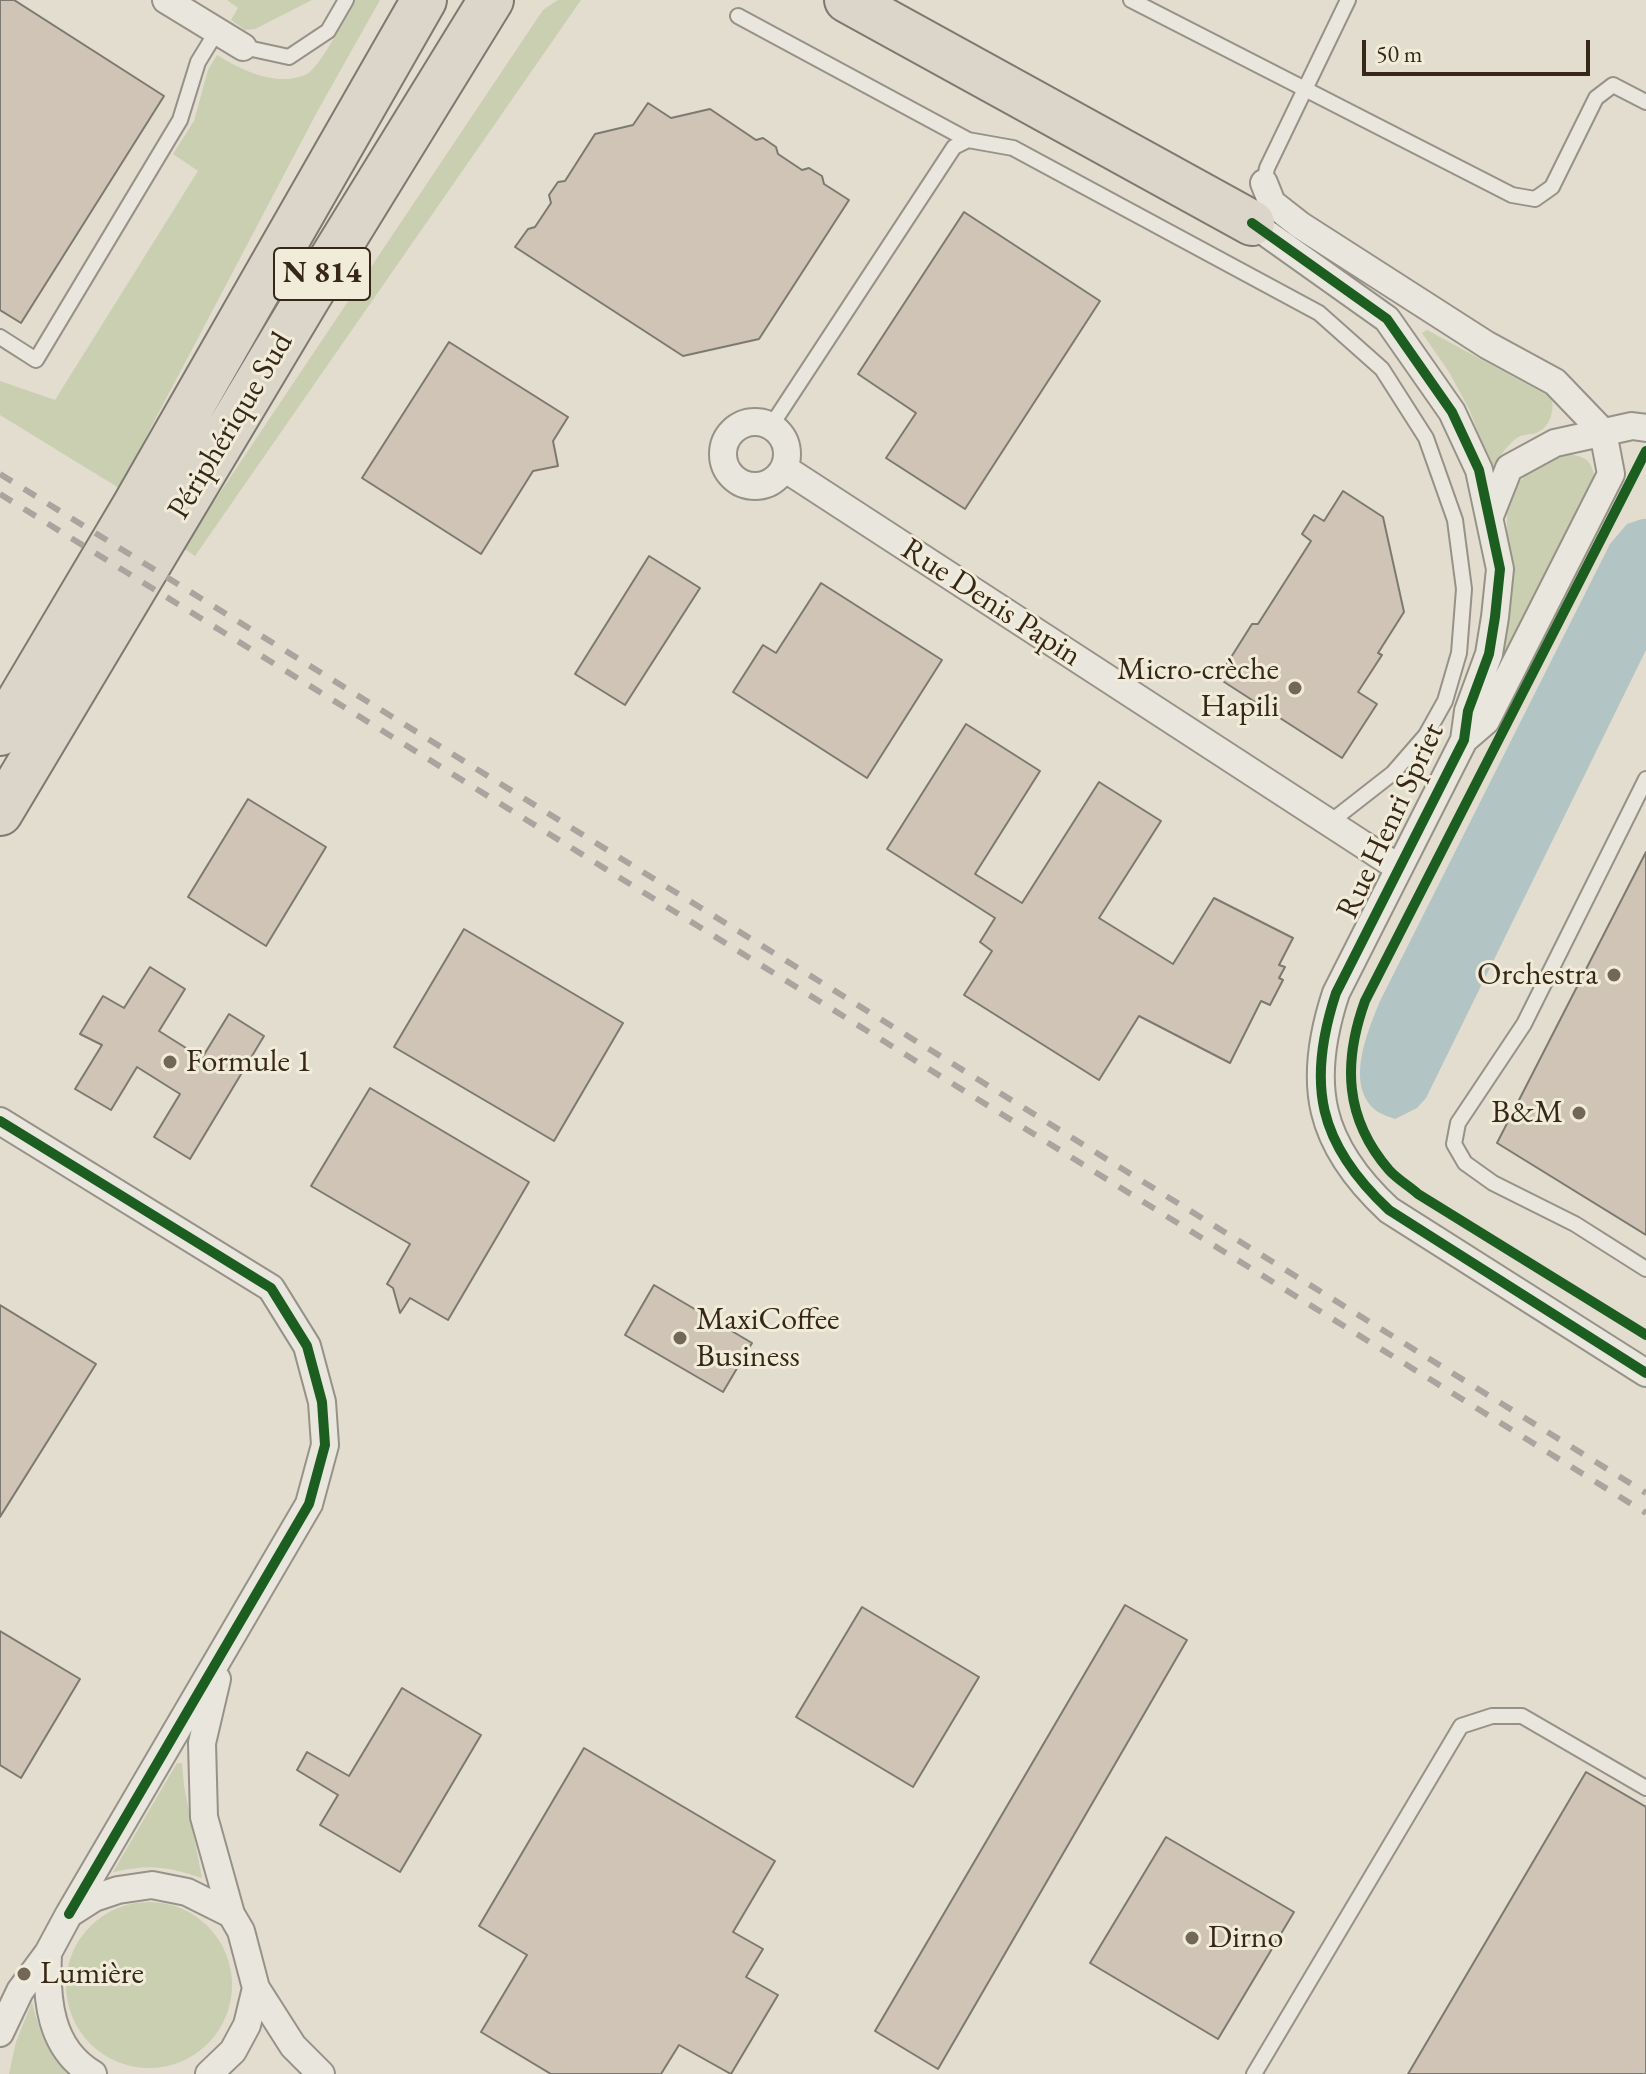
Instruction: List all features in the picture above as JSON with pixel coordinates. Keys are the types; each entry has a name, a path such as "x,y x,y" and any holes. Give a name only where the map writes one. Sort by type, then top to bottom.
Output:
{"highway":[{"name":"Périphérique Sud","path":"0,733 134,507 424,0"},
{"path":"847,0 1258,203"},
{"name":"Périphérique Sud","path":"0,813 307,299 494,5"}],"street":[{"path":"166,0 243,47"},
{"path":"1258,203 1272,203 1300,225 1487,345 1555,382 1603,432 1611,474 1486,721 1464,740"},
{"name":"Rue Henri Spriet","path":"1258,203 1387,319 1452,412 1479,470 1500,569 1489,654 1468,711 1464,740 1336,993 1322,1039 1321,1091 1325,1115 1345,1161 1365,1187 1389,1210 1646,1373"},
{"path":"758,422 771,426 780,434 785,445 787,457 784,468 766,484 742,484 725,466 723,454 726,441 733,430 745,424 758,422"},
{"path":"1490,516 1509,468 1555,443 1632,426 1646,428"},
{"name":"Rue Denis Papin","path":"784,468 1399,868"},
{"path":"0,1121 271,1288 307,1346 322,1402 325,1445 309,1504 48,1953 20,1991 0,2033"},
{"path":"225,1648 202,1743 204,1817 256,1988 293,2046 321,2074"},
{"path":"69,1914 94,1898 118,1890 152,1885 187,1892 231,1914"},
{"path":"48,1953 47,1988 51,2018 64,2046 93,2074"},
{"path":"209,2074 233,2051 247,2025 256,1988"}],"lane":[{"path":"243,47 289,57 328,31 346,0"},
{"path":"1131,0 1512,195 1535,199 1552,187 1596,98 1613,85 1646,102"},
{"path":"1258,203 1267,168 1348,0"},
{"path":"738,16 968,140 1013,148 1319,313 1382,369 1426,438 1455,520 1464,589 1459,653 1445,701 1426,735 1393,773 1329,823"},
{"path":"0,337 36,360 180,120 198,62 217,31"},
{"path":"771,426 954,147 968,140"},
{"path":"1646,779 1524,1024 1458,1123 1454,1144 1465,1163 1493,1183 1575,1224 1646,1269"},
{"path":"1254,2074 1461,1726 1492,1716 1522,1716 1646,1788"}],"green space":[{"path":"227,0 312,0 255,29 245,30 231,20 238,8"},
{"path":"355,0 380,0 317,112 119,488 0,415 0,381 55,400 198,171 173,154 194,121 208,70 217,55 248,71 272,78 296,78 307,74 326,51"},
{"path":"558,0 581,0 195,556 183,548 543,10"},
{"path":"1427,330 1552,398 1547,424 1539,432 1520,436 1494,465 1490,465 1470,411 1449,372 1422,333"},
{"path":"1564,453 1586,459 1595,479 1497,682 1491,679 1507,543 1507,513 1515,488 1530,469"},
{"path":"177,1763 182,1763 202,1878 158,1868 113,1872"},
{"path":"149,1902 181,1909 207,1927 225,1953 232,1985 225,2017 207,2043 181,2061 149,2068 117,2061 91,2043 73,2017 66,1985 73,1953 91,1927 117,1909"},
{"path":"32,2002 45,2041 69,2074 9,2074 16,2042"}],"shaded area":[{"path":"1646,519 1646,650 1426,1098 1417,1108 1395,1119 1382,1114 1368,1101 1360,1074 1365,1043 1380,1001 1610,544 1627,524"}],"building":[{"path":"0,0 14,0 164,96 21,323 0,310"},
{"path":"648,103 671,118 710,109 756,140 763,138 776,147 778,154 802,170 809,168 822,176 824,184 849,200 759,339 683,356 515,247 528,229 535,227 551,203 549,195 558,182 565,181 595,134 633,125"},
{"path":"964,212 1100,301 965,509 886,458 916,413 858,374"},
{"path":"449,342 568,417 553,441 558,466 533,471 481,554 362,478"},
{"path":"1343,491 1383,517 1404,612 1358,692 1377,704 1342,758 1218,678 1252,624 1258,624 1311,541 1302,534 1314,515 1324,521"},
{"path":"649,556 700,588 625,705 575,674"},
{"path":"821,583 942,660 867,778 733,692 763,645 776,653"},
{"path":"966,724 1040,771 975,874 1022,903 1099,782 1161,821 1099,918 1173,964 1214,898 1293,938 1279,965 1285,967 1279,978 1283,980 1270,1005 1261,1001 1230,1063 1139,1016 1099,1080 964,995 992,951 980,942 995,918 887,849"},
{"path":"248,799 326,847 266,946 188,897"},
{"name":"B&M","path":"1646,852 1646,1235 1497,1143"},
{"path":"464,929 623,1023 554,1141 394,1047"},
{"name":"Formule 1","path":"150,967 185,989 159,1031 202,1058 229,1014 264,1036 190,1159 154,1137 180,1094 137,1067 111,1110 75,1089 102,1045 80,1034 103,996 124,1008"},
{"path":"370,1088 529,1182 448,1320 410,1298 400,1313 393,1288 387,1284 410,1244 311,1186"},
{"path":"654,1285 752,1343 723,1392 625,1335"},
{"path":"0,1305 96,1364 0,1517"},
{"path":"1125,1605 1187,1640 938,2069 875,2031"},
{"path":"862,1607 979,1677 913,1787 796,1717"},
{"path":"0,1631 80,1679 21,1778 0,1765"},
{"path":"402,1688 481,1735 400,1872 320,1825 338,1795 297,1770 307,1752 349,1776"},
{"path":"584,1748 775,1861 733,1932 763,1949 746,1977 778,1995 731,2074 679,2045 661,2074 551,2074 481,2032 527,1955 479,1926"},
{"path":"1586,1772 1646,1807 1646,2074 1408,2074"},
{"name":"Dirno","path":"1166,1837 1294,1912 1218,2039 1090,1963"}],"railway":[{"path":"0,474 1646,1493"},
{"path":"0,494 1646,1513"}],"cycle path":[{"path":"1252,223 1387,319 1452,412 1479,470 1500,569 1489,654 1468,711 1464,740 1336,993 1322,1056 1321,1084 1333,1136 1365,1185 1389,1210 1646,1373"},
{"path":"1646,451 1365,1001 1353,1046 1351,1068 1356,1110 1363,1130 1392,1173 1418,1194 1646,1335"},
{"path":"0,1121 271,1288 307,1346 322,1402 325,1445 309,1504 69,1914"}],"place":[{"name":"Micro-crèche Hapili","path":"1295,688"},
{"name":"Orchestra","path":"1614,975"},
{"name":"Formule 1","path":"170,1062"},
{"name":"B&M","path":"1579,1113"},
{"name":"MaxiCoffee Business","path":"680,1338"},
{"name":"Dirno","path":"1192,1938"},
{"name":"Lumière","path":"24,1974"}]}
